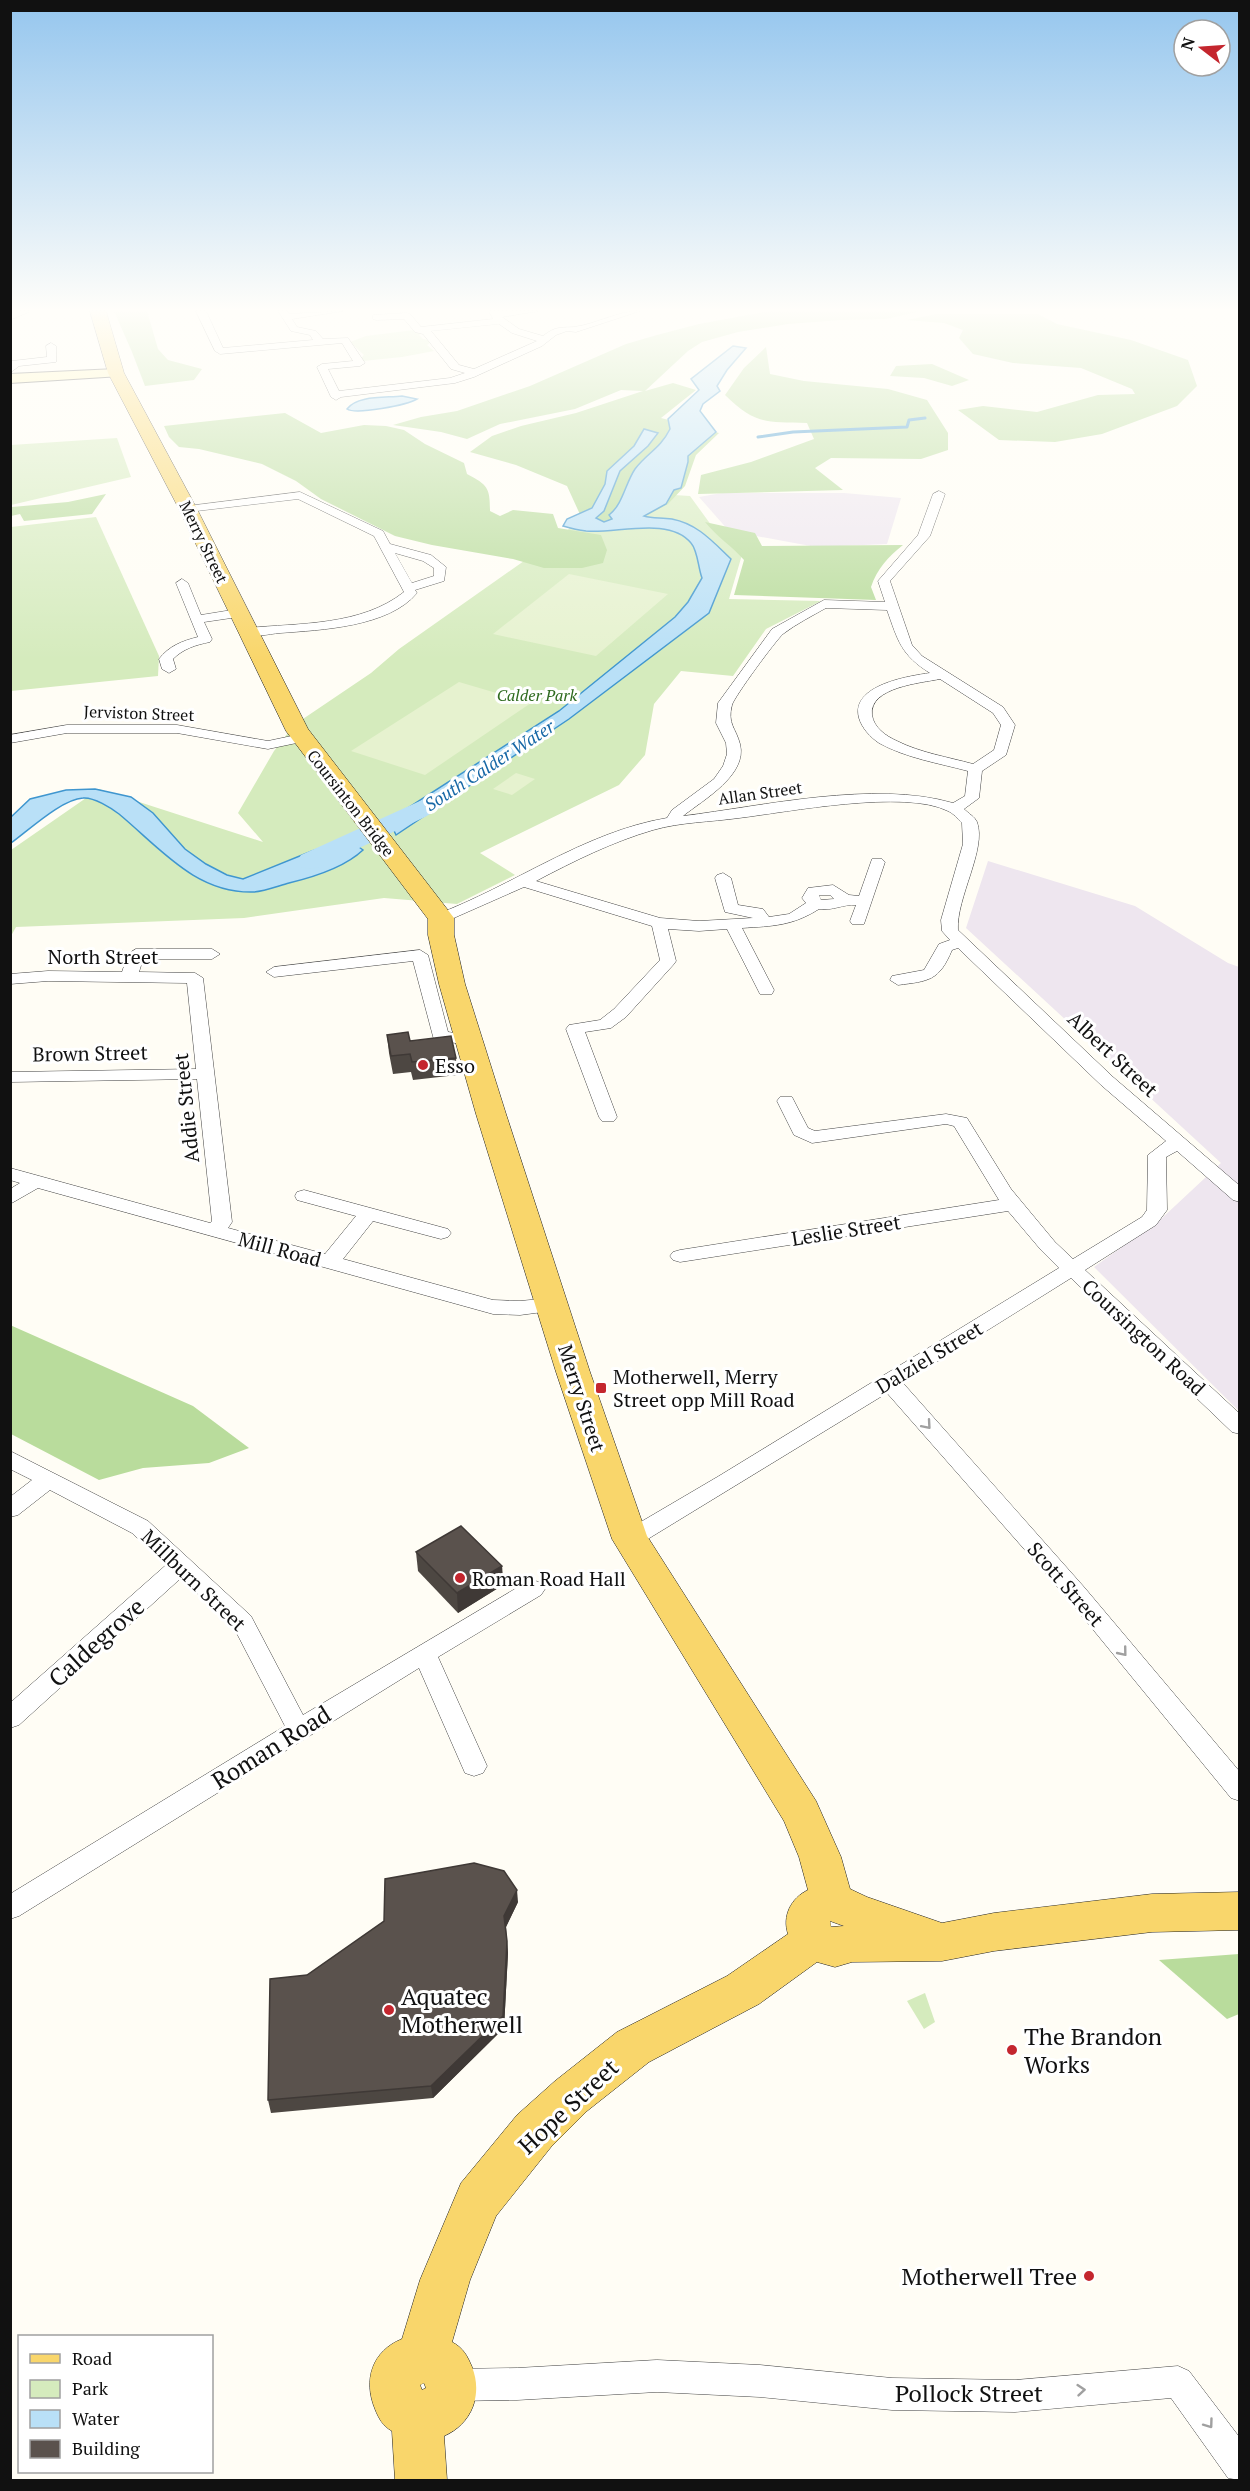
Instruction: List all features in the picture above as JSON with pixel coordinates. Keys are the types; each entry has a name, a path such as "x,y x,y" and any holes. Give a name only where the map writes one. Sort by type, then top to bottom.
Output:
{"main road":[{"name":"Merry Street","path":"145,427 188,509 301,738"},
{"name":"Coursinton Bridge","path":"301,738 441,918"},
{"name":"Merry Street","path":"441,918 441,935 452,984 551,1305 630,1539 801,1813 820,1857 838,1924"},
{"path":"838,1924 942,1942 994,1932 1152,1912 1239,1911"},
{"name":"Hope Street","path":"421,2481 430,2386 445,2280 478,2200 534,2132 571,2096 633,2047 743,1990 838,1924"}],"street":[{"path":"939,494 924,536 884,581 906,646 917,659 998,711 1008,725 1001,752 975,769 895,745 881,738 867,723 865,708 875,693 906,682 941,675"},
{"path":"188,509 300,495 379,534 411,593 405,600 386,610 356,620 247,632"},
{"path":"384,546 427,558 440,567 440,578 408,588"},
{"path":"169,669 166,658 174,651 189,643 205,639 182,583"},
{"path":"678,822 674,817 677,813 718,783 730,766 734,754 733,743 723,723 722,713 725,703 777,632 824,604 891,606"},
{"path":"198,619 238,613"},
{"name":"Jerviston Street","path":"10,739 67,729 177,729 268,745 301,738"},
{"path":"898,980 928,976 935,972 945,947 960,942 950,931 949,920 966,856 971,827 966,817 954,808 972,798 975,769"},
{"name":"Allan Street","path":"441,918 468,909 590,849 653,825 869,798 923,800 954,808"},
{"path":"858,921 877,862"},
{"path":"723,878 731,909 757,912 764,923"},
{"path":"522,882 659,923 699,926 764,923 795,917 816,904 834,905 843,899 864,902"},
{"path":"608,1117 575,1029 605,1024 620,1013 668,961 659,923"},
{"path":"732,924 766,990"},
{"name":"Albert Street","path":"960,942 1176,1143 1239,1196"},
{"path":"129,977 136,954 212,954"},
{"path":"274,972 420,955 440,1036 470,1040"},
{"name":"North Street","path":"10,979 48,976 195,978"},
{"name":"Addie Street","path":"195,978 222,1222 214,1231"},
{"name":"Brown Street","path":"10,1077 205,1074"},
{"name":"Coursington Road","path":"786,1101 800,1131 812,1137 946,1119 956,1119 961,1122 1012,1204 1048,1246 1239,1426"},
{"name":"Dalziel Street","path":"630,1539 727,1482 1149,1221 1157,1210 1157,1155 1176,1143"},
{"name":"Mill Road","path":"10,1174 494,1307 520,1308 551,1305"},
{"path":"10,1198 35,1181"},
{"path":"303,1196 441,1233"},
{"name":"Leslie Street","path":"681,1256 1012,1204"},
{"path":"329,1263 368,1214"},
{"name":"Scott Street","path":"889,1381 1076,1593 1239,1791"},
{"name":"Millburn Street","path":"10,1459 140,1527 243,1622 299,1730"},
{"path":"10,1509 49,1479"},
{"name":"Caldegrove","path":"10,1718 181,1565"},
{"name":"Roman Road","path":"10,1908 424,1653 533,1590"},
{"path":"424,1653 474,1766"},
{"name":"Pollock Street","path":"430,2386 518,2384 657,2376 760,2382 892,2394 1015,2396 1178,2382 1239,2466"}],"shaded area":[{"path":"722,493 844,493 901,498 887,544 816,547 729,531 699,497"},
{"path":"988,861 1135,906 1228,963 1239,967 1239,1411 1094,1267 1161,1219 1221,1163 966,928"}],"green space":[{"path":"165,427 311,427 321,433 352,427 392,427 404,430 425,444 464,463 467,474 484,484 488,492 490,511 500,516 513,510 553,514 558,528 601,535 607,550 603,563 582,568 544,568 513,559 395,536 321,499 296,481 262,464 199,449 179,447 169,437"},
{"path":"408,427 493,427 467,439"},
{"path":"517,427 697,427 719,433 696,455 685,486 668,504 633,523 583,521 567,486 516,465 470,452 492,436"},
{"path":"809,427 944,427 948,433 948,450 921,459 831,458 815,468 843,490 698,494 701,475 751,462 814,439"},
{"path":"982,427 1120,427 1102,434 1055,442 999,440"},
{"path":"117,438 131,477 11,505 11,445"},
{"name":"Calder Park","path":"595,490 690,496 714,529 744,548 729,599 821,601 766,629 733,676 681,671 654,704 645,755 619,785 480,853 515,875 457,904 384,898 244,918 16,927 11,936 11,850 99,789 263,842 238,813 274,751 294,725 371,673 399,649 568,530"},
{"path":"106,494 92,514 24,521 20,514 11,516 12,507 68,502"},
{"path":"96,517 159,656 158,676 11,691 11,527"},
{"path":"705,522 755,533 762,546 903,545 876,575 871,587 876,600 734,595 744,560"},
{"path":"569,574 668,594 596,656 493,634"},
{"path":"459,682 531,703 425,775 351,751"},
{"path":"516,773 535,779 512,795 493,789"},
{"path":"10,1325 193,1406 249,1448 209,1463 143,1468 99,1480 11,1434"},
{"path":"1239,1954 1239,2014 1227,2019 1159,1960"},
{"path":"925,1993 935,2022 924,2029 907,2001"}],"water":[{"name":"South Calder Water","path":"712,427 716,432 688,456 681,488 674,490 666,504 644,516 672,519 690,525 704,534 731,559 709,613 569,719 396,835 389,820 559,711 675,617 688,602 702,578 693,546 681,535 670,530 656,528 586,531 563,526 567,519 592,508 605,484 607,471 634,446 644,429 658,433 648,446 620,471 604,511 596,518 604,522 612,519 609,515 621,500 635,469 662,441 670,429"},
{"path":"95,789 131,797 153,813 185,849 227,875 243,879 348,839 363,850 338,867 308,878 254,892 233,891 197,877 164,854 116,812 87,798 75,800 56,809 11,843 11,817 30,799 66,790"}],"building":[{"path":"408,1032 410,1041 451,1036 456,1058 412,1062 410,1054 391,1056 387,1035"},
{"path":"461,1526 502,1566 457,1593 416,1552"},
{"name":"Aquatec Motherwell","path":"474,1863 504,1871 517,1890 504,1916 507,1941 503,2016 431,2086 268,2100 270,1979 307,1975 384,1921 385,1879"}],"waterway":[{"path":"758,437 793,432 901,427"},
{"name":"South Calder Water","path":"310,861 431,803"}],"place":[{"name":"Esso","path":"423,1065"},
{"name":"Motherwell, Merry Street opp Mill Road","path":"601,1388"},
{"name":"Roman Road Hall","path":"460,1578"},
{"name":"Aquatec Motherwell","path":"389,2010"},
{"name":"The Brandon Works","path":"1012,2050"},
{"name":"Motherwell Tree","path":"1089,2276"}]}
